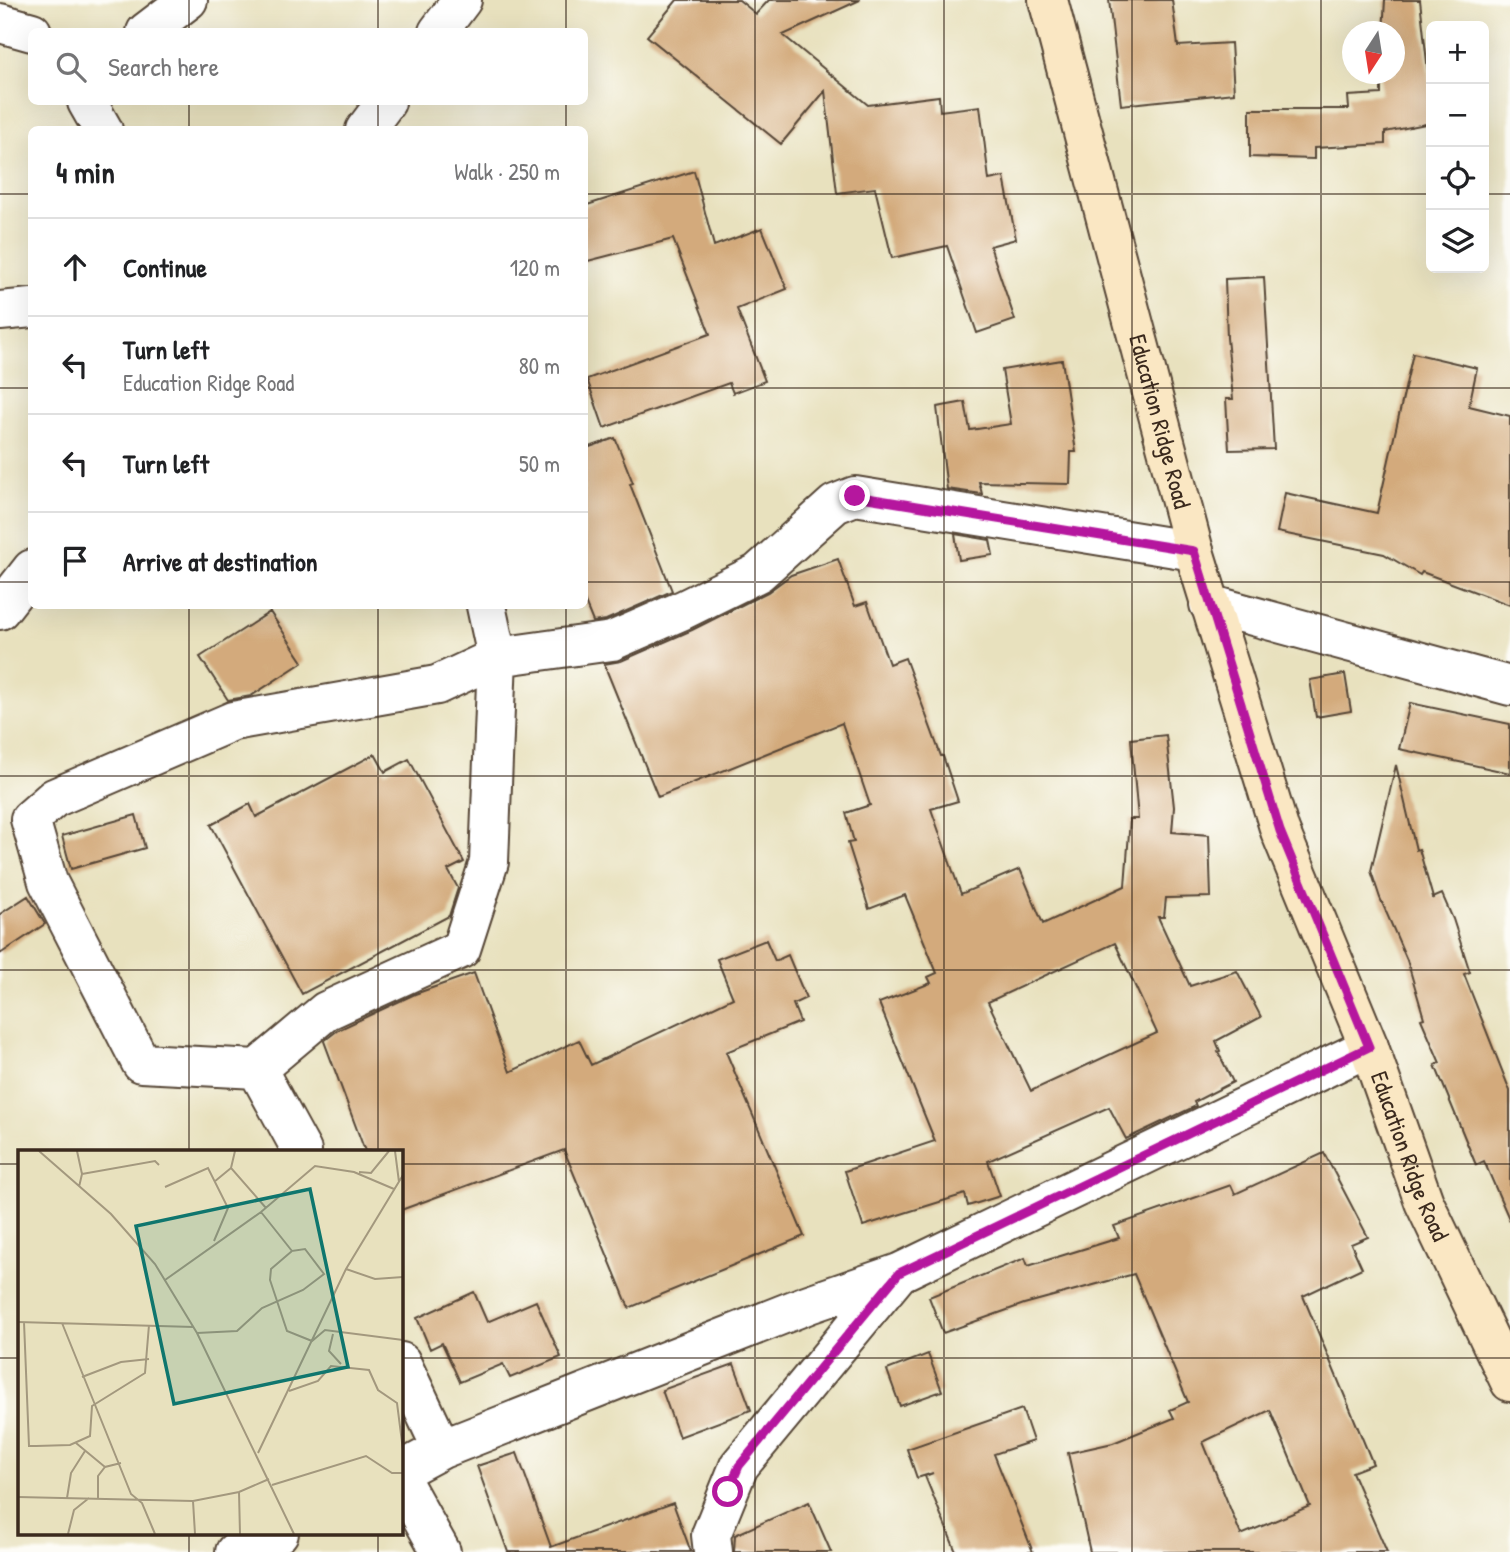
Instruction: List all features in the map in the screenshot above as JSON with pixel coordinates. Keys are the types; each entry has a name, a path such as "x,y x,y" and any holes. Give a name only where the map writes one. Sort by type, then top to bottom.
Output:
{"main road":[{"name":"Education Ridge Road","path":"1048,0 1194,551 1280,831 1369,1047 1424,1202 1510,1382"}],"street":[{"path":"151,28 188,0"},
{"path":"441,28 462,0"},
{"path":"0,23 28,31"},
{"path":"89,105 101,126"},
{"path":"368,126 384,105"},
{"path":"0,311 28,308"},
{"path":"487,609 497,657 489,862 461,950 326,1011 257,1069 141,1063 48,883 30,818 54,799 233,721 437,685 497,657 612,641 758,573 835,504 855,496 1194,551"},
{"path":"0,610 28,574"},
{"path":"1209,604 1510,686"},
{"path":"402,1470 442,1449 808,1304 899,1273 1369,1047"},
{"path":"257,1069 301,1150"},
{"path":"713,1552 711,1535 739,1466 899,1273"},
{"path":"402,1364 442,1449"},
{"path":"402,1482 441,1552"},
{"path":"235,1552 277,1534"}],"building":[{"path":"677,0 739,0 756,14 769,0 860,0 783,35 868,105 939,96 940,111 980,106 989,180 1004,177 1016,239 990,246 1015,320 977,333 947,246 892,258 875,188 837,193 825,91 781,144 647,36"},
{"path":"1109,0 1172,0 1178,46 1231,43 1234,93 1121,105"},
{"path":"1385,0 1420,0 1426,53 1426,124 1385,132 1385,144 1314,148 1314,159 1250,157 1250,109 1349,109 1348,96 1381,94 1381,84 1405,84 1405,21 1384,21"},
{"path":"694,171 714,246 762,228 787,289 737,309 765,381 733,393 729,383 604,428 588,379 710,334 673,239 588,261 588,205"},
{"path":"1264,277 1274,449 1229,450 1226,399 1233,399 1225,279"},
{"path":"1413,353 1477,368 1469,406 1510,416 1510,605 1422,572 1420,575 1384,554 1277,532 1285,493 1377,513"},
{"path":"1062,360 1076,452 1071,452 1070,484 979,482 982,494 947,489 937,407 965,402 970,430 1011,424 1002,370"},
{"path":"615,438 672,591 606,620 593,622 588,609 588,448"},
{"path":"955,534 990,540 993,555 959,560"},
{"path":"838,559 855,606 867,602 889,664 905,658 958,801 931,809 961,894 1020,869 1043,924 1125,886 1130,819 1138,819 1131,739 1166,735 1174,807 1172,832 1209,835 1211,897 1166,898 1164,917 1158,917 1190,986 1237,971 1261,1017 1216,1041 1220,1051 1218,1052 1233,1082 1194,1102 1196,1106 1126,1139 1109,1107 988,1161 1000,1196 968,1206 965,1194 863,1226 845,1171 935,1141 879,1003 931,983 928,977 937,973 905,895 869,909 848,843 854,842 846,813 870,805 842,723 658,797 604,664 621,661 692,630 768,592 791,575","holes":["1115,943 1157,1033 1031,1091 988,1002"]},
{"path":"270,612 303,662 251,696 228,700 200,657"},
{"path":"1345,674 1351,711 1316,717 1310,680"},
{"path":"1410,703 1510,724 1510,773 1399,749"},
{"path":"375,754 385,772 409,759 464,862 448,870 458,888 449,916 302,994 211,825 250,804 256,817"},
{"path":"1396,765 1416,850 1419,849 1433,898 1442,894 1453,919 1470,972 1464,974 1510,1091 1510,1221 1484,1161 1476,1165 1435,1065 1440,1063 1421,1019 1424,1018 1407,960 1371,871"},
{"path":"136,815 145,848 71,869 62,836"},
{"path":"28,896 45,924 0,954 0,914"},
{"path":"766,940 775,961 788,955 806,998 793,1004 800,1022 726,1052 804,1236 629,1308 564,1150 402,1210 402,1150 365,1150 324,1041 338,1030 415,994 474,973 510,1072 579,1040 591,1065 733,998 717,959"},
{"path":"1324,1153 1368,1237 1351,1244 1362,1268 1303,1296 1373,1464 1352,1472 1387,1552 1090,1552 1068,1453 1113,1443 1174,1418 1170,1410 1188,1402 1134,1274 1024,1304 943,1333 929,1297 1025,1258 1028,1266 1119,1238 1114,1226 1231,1185 1235,1194","holes":["1270,1410 1310,1506 1241,1535 1203,1442"]},
{"path":"474,1292 487,1322 536,1301 561,1357 510,1378 503,1364 460,1382 442,1343 430,1349 417,1318"},
{"path":"928,1354 942,1391 900,1406 887,1370"},
{"path":"734,1364 751,1410 679,1437 662,1390"},
{"path":"1022,1409 1033,1441 994,1454 1033,1552 956,1552 925,1476 933,1473 917,1478 907,1449"},
{"path":"517,1453 551,1547 673,1503 691,1552 508,1552 477,1466"},
{"path":"809,1502 831,1552 734,1552 735,1535"}],"route":[{"path":"728,1492 739,1466 899,1273 1369,1047 1280,831 1194,551 855,496"}]}
